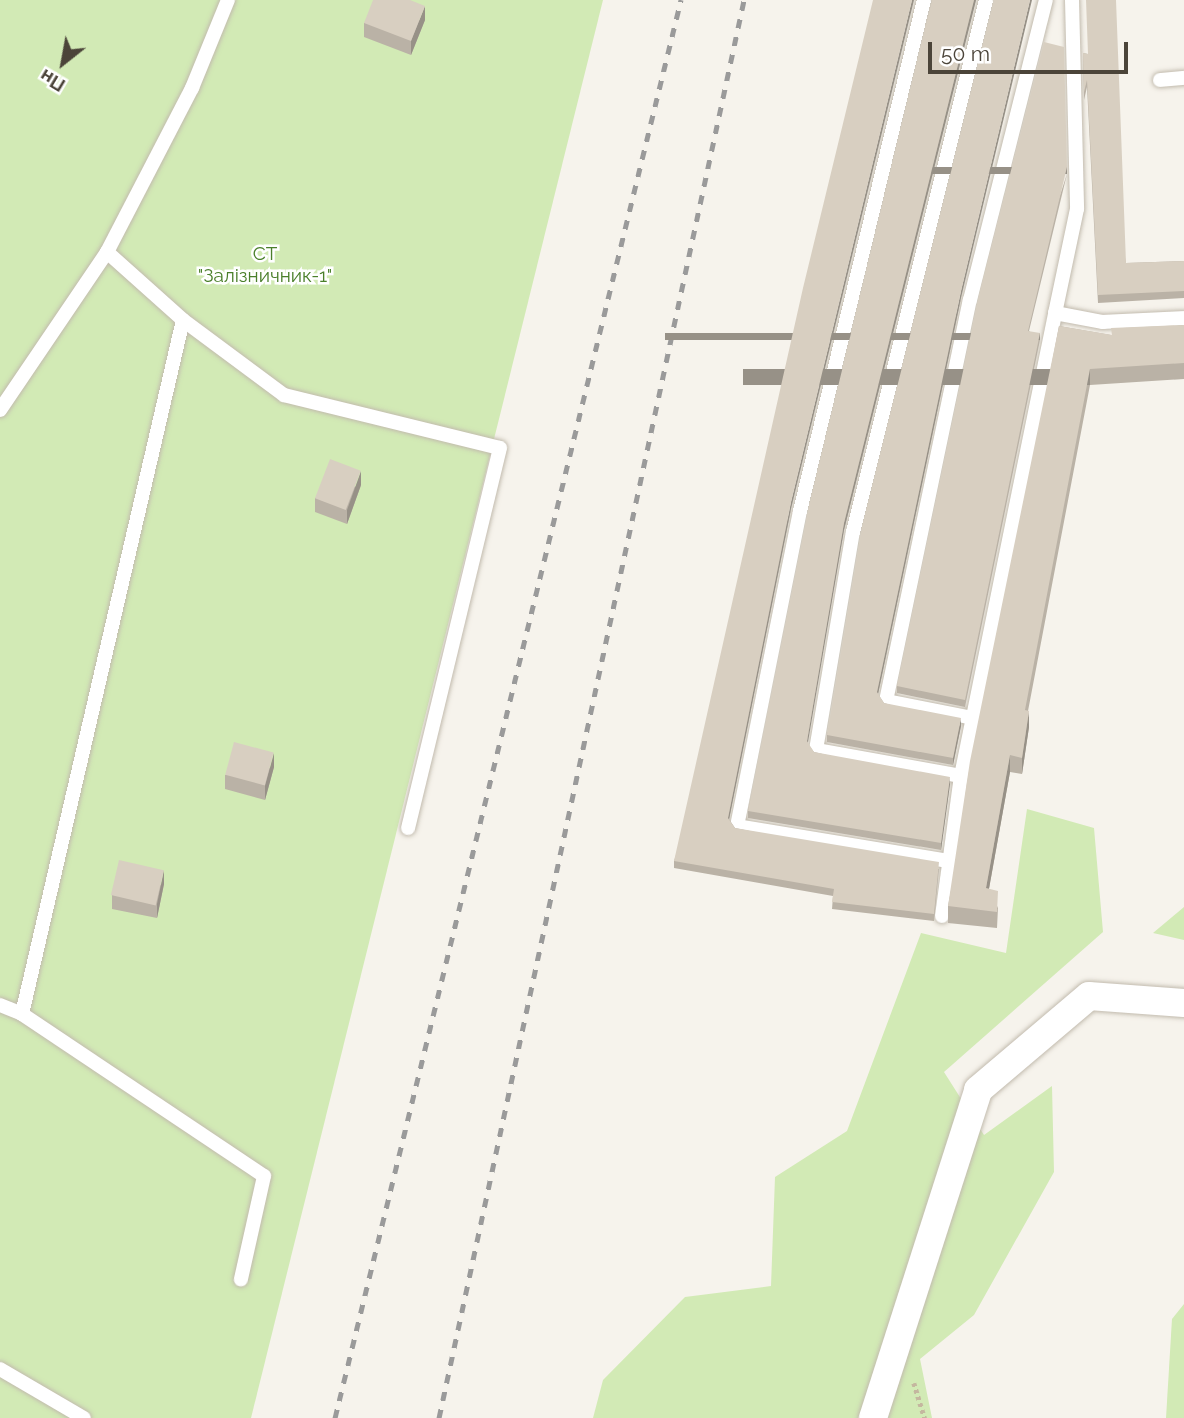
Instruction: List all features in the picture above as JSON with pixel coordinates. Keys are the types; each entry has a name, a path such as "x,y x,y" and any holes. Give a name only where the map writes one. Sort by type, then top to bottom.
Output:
{"street":[{"path":"873,1418 978,1090 1089,996 1184,1003"}],"lane":[{"path":"0,410 107,252 192,88 228,0"},
{"path":"923,0 800,511 737,826 949,861"},
{"path":"961,776 816,750 853,532 986,0"},
{"path":"973,718 886,701 970,300 1046,0"},
{"path":"942,916 961,776 1077,209 1072,0"},
{"path":"1160,80 1184,78"},
{"path":"107,252 183,320 284,395 500,448 408,828"},
{"path":"1055,313 1102,321 1184,318"},
{"path":"22,1014 183,320"},
{"path":"0,1005 22,1014 264,1177 241,1279"},
{"path":"0,1369 84,1418"}],"green space":[{"name":"СТ \"Залізничник-1\"","path":"0,0 603,0 251,1418 0,1418"},
{"path":"1027,809 1094,828 1103,932 944,1072 984,1135 1052,1086 1054,1172 974,1315 920,1359 932,1418 593,1418 603,1380 685,1297 771,1286 775,1177 847,1131 921,933 1006,953"},
{"path":"1184,907 1184,940 1153,933"},
{"path":"1184,1304 1184,1418 1166,1418 1172,1319"}],"building":[{"path":"373,0 410,0 425,6 411,41 364,23"},
{"path":"873,0 912,0 791,502 728,818 735,828 939,862 934,914 832,902 834,889 674,861 803,288"},
{"path":"932,0 974,0 844,523 807,741 814,752 950,777 941,843 748,811 809,506"},
{"path":"994,0 1030,0 961,291 877,692 884,703 961,718 953,758 827,735 862,527"},
{"path":"1086,0 1116,0 1126,263 1184,261 1184,291 1098,295 1087,80 1084,92 1083,53 1088,54"},
{"path":"1044,42 1064,47 1067,167 1028,331 1040,333 965,700 897,686 979,295"},
{"path":"1184,325 1184,363 1090,369 1025,710 1029,711 1022,758 1010,755 986,888 998,891 997,912 948,906 970,761 1059,326 1112,335 1111,328"},
{"path":"330,459 361,471 346,510 315,498"},
{"path":"234,742 274,753 265,785 225,775"},
{"path":"119,860 164,870 156,905 111,895"}],"railway":[{"path":"335,1418 681,0"},
{"path":"439,1418 744,0"}]}
